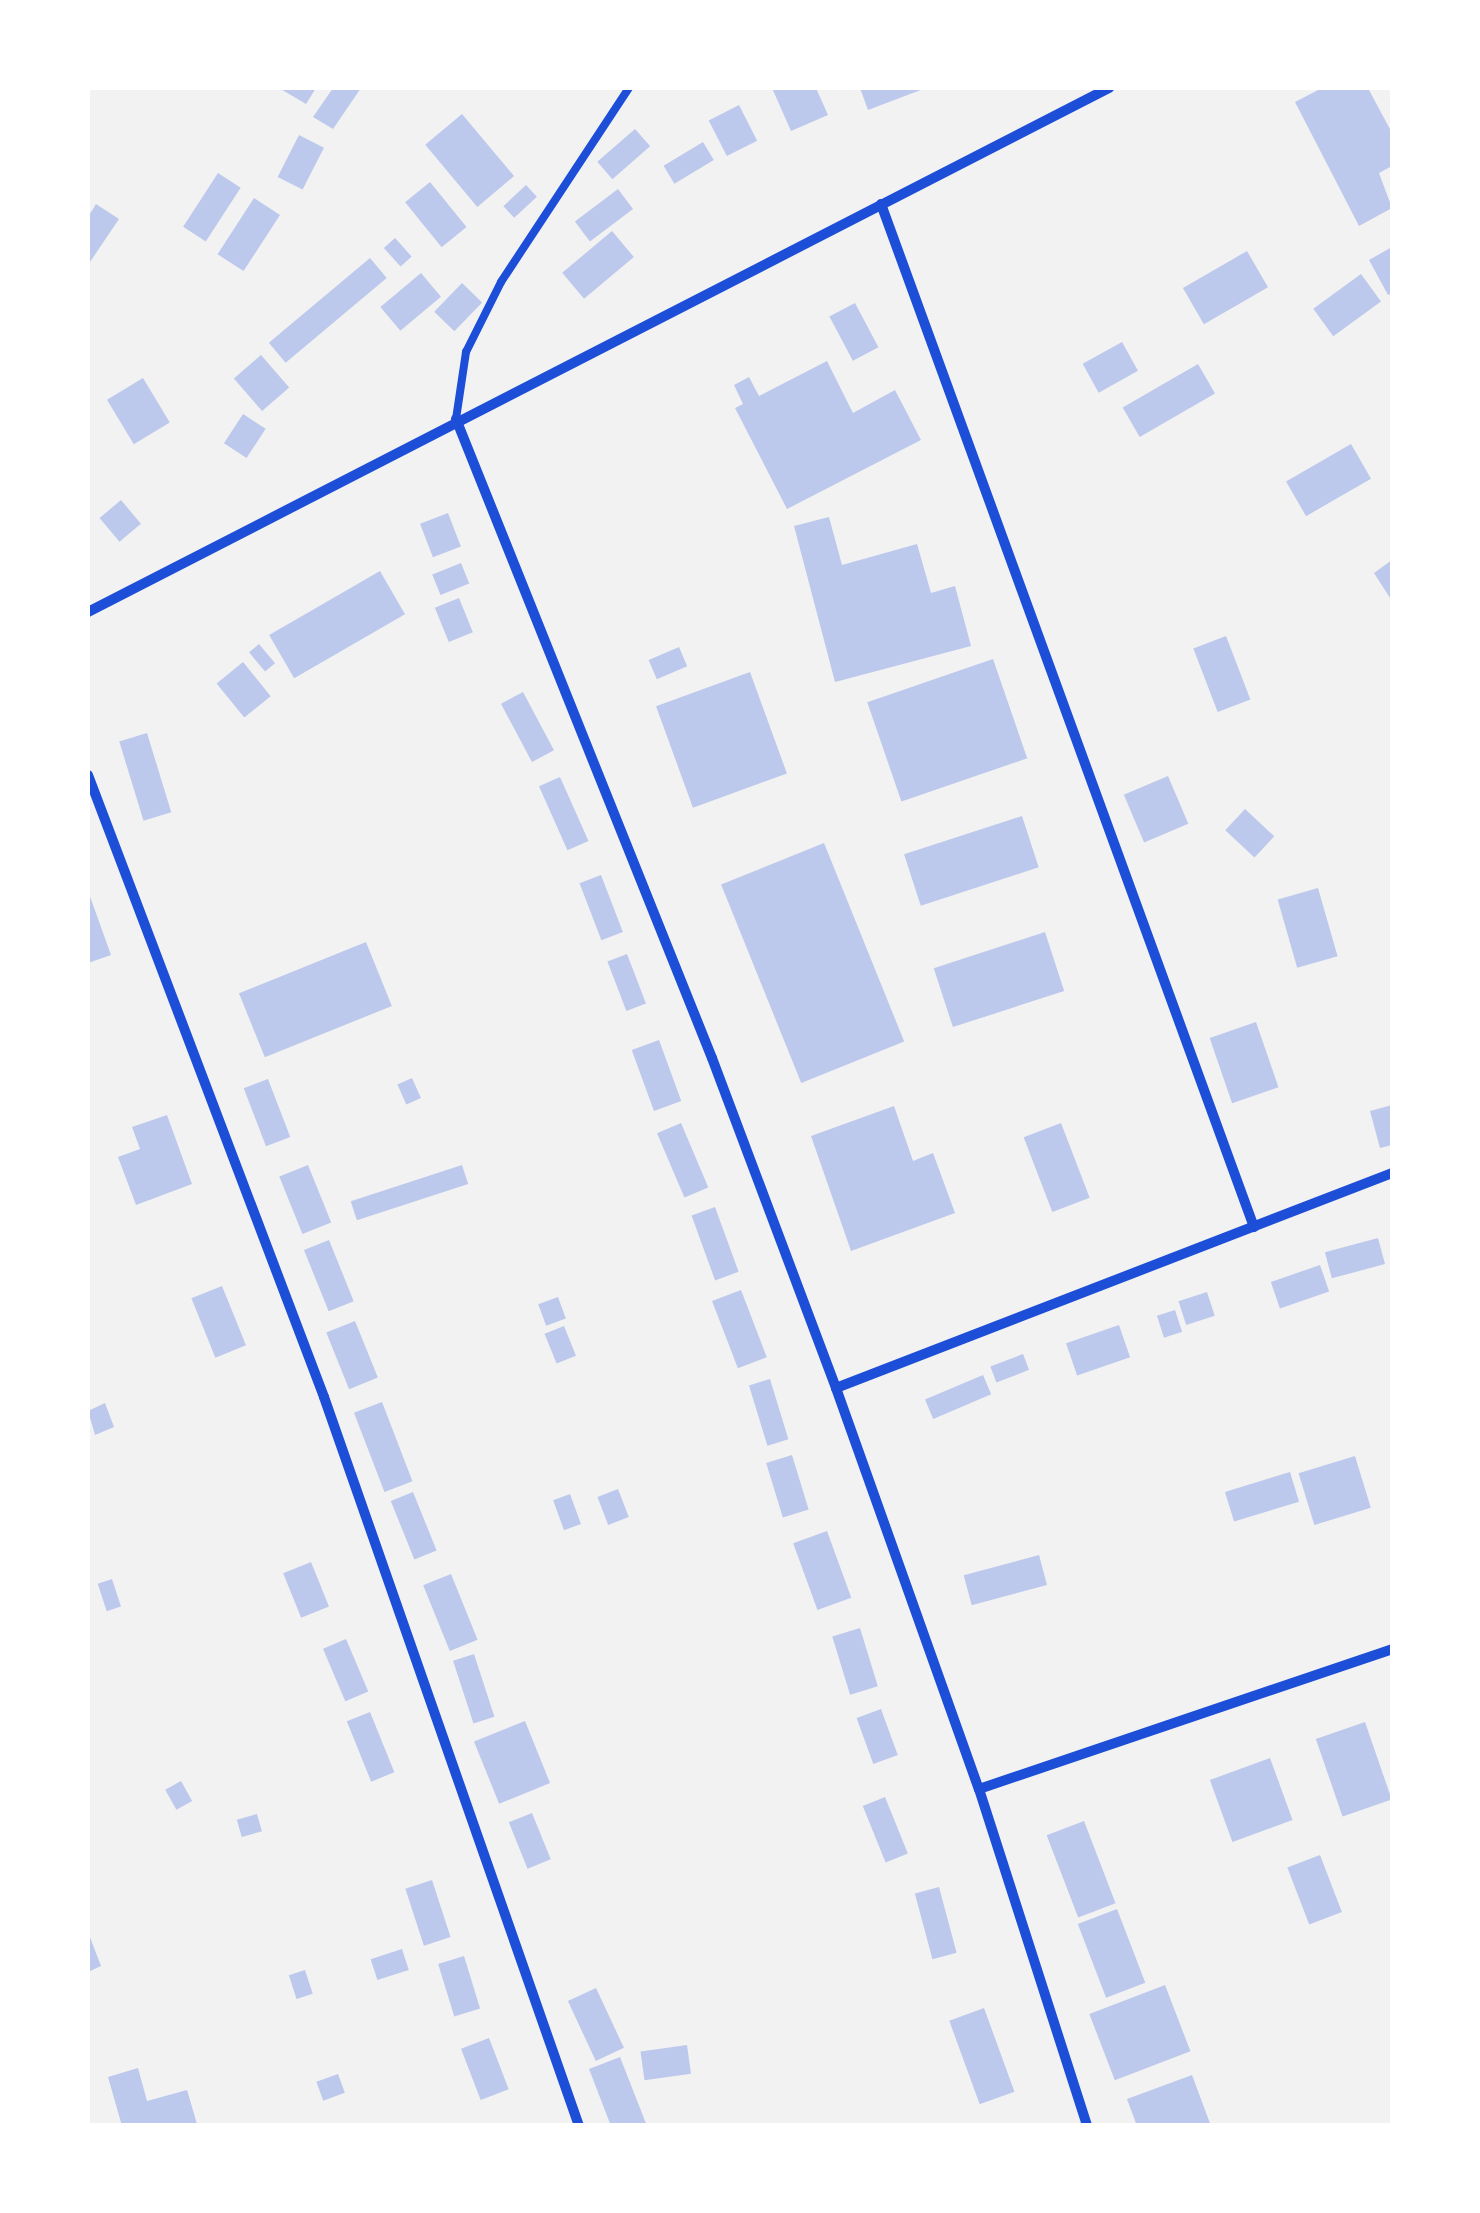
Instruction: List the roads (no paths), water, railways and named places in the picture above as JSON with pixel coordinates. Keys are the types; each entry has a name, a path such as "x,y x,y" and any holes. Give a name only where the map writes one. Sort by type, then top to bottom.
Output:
{"street":[{"path":"88,612 456,419 1103,89"},
{"path":"881,204 1254,1226"},
{"path":"456,419 712,1058 836,1388 979,1789 1086,2126"},
{"path":"88,775 324,1398 578,2126"},
{"path":"836,1388 1392,1173"},
{"path":"979,1789 1392,1649"}],"lane":[{"path":"456,419 466,352 501,282 630,88"}]}
